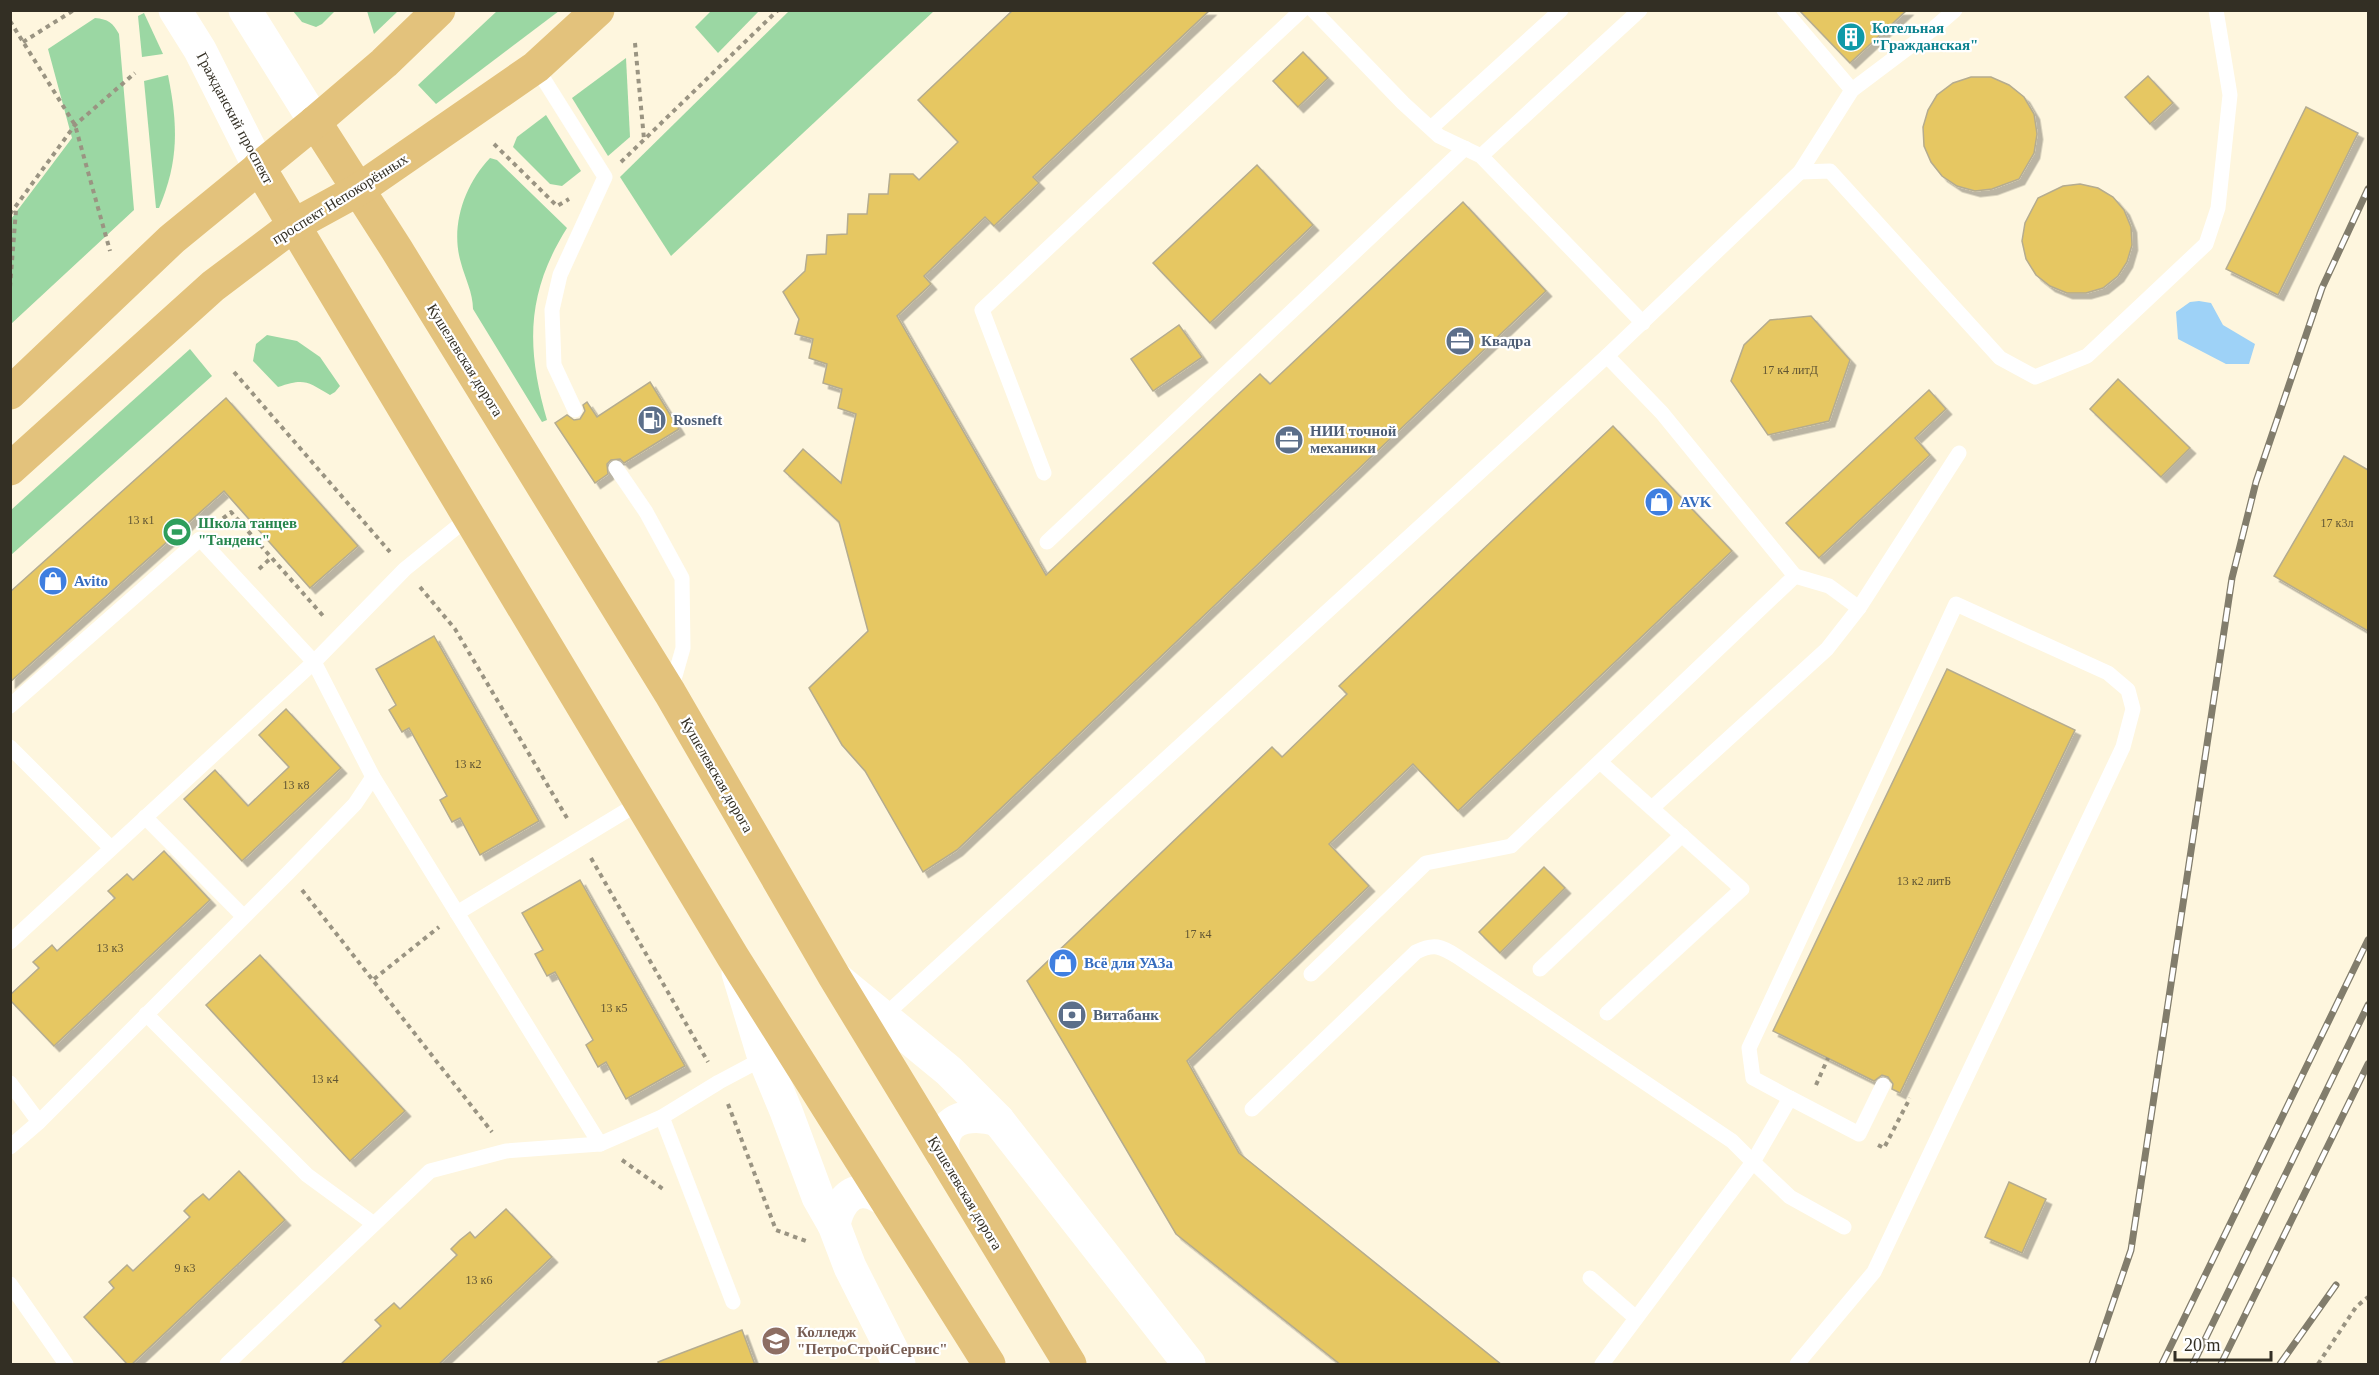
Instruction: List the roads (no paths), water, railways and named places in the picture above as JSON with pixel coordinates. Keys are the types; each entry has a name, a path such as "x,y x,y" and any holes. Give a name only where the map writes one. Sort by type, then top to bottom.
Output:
{"main road":[{"name":"Гражданский проспект","path":"175,10 200,50 259,167 294,225"},
{"path":"245,10 358,190"},
{"path":"10,393 172,239 384,63 439,10"},
{"name":"проспект Непокорённых","path":"10,470 213,286 294,225 358,190 536,67 598,10"},
{"name":"Кушелевская дорога","path":"358,190 670,693 834,976 1070,1365"},
{"path":"294,225 639,803 989,1365"},
{"path":"733,957 764,1058 818,1197 825,1235 850,1267 899,1365"},
{"path":"834,976 949,1071 998,1120 1189,1365"},
{"path":"945,1160 943,1141 947,1130 953,1124 967,1116 982,1115 998,1120"},
{"path":"825,1235 836,1212 843,1202 855,1192 867,1191 885,1199"}],"lane":[{"path":"1044,473 982,310 1302,10"},
{"path":"1313,10 1403,103 1439,135 1481,156 1643,322"},
{"path":"1431,128 1561,10"},
{"path":"1481,156 1640,10"},
{"path":"1784,10 1852,90"},
{"path":"884,1016 1607,356 1800,172 1852,90 1955,10"},
{"path":"1800,172 1830,171 2000,358 2036,377 2087,356 2206,244 2218,208 2229,95 2216,10"},
{"path":"536,67 605,177 560,275 552,309 554,365 575,410"},
{"path":"1047,542 1465,148"},
{"path":"1607,356 1662,413 1796,576 1829,586 1859,608"},
{"path":"1652,808 1827,649 1859,608 1959,453"},
{"path":"616,468 646,512 682,579 683,648 670,693"},
{"path":"10,942 314,662 405,569 468,518"},
{"path":"10,706 200,539 314,662 373,777 600,1144"},
{"path":"1311,974 1426,864 1511,846 1796,576"},
{"path":"1797,1365 1874,1272 2123,747 2133,710 2128,690 2108,673 1956,604 1749,1048 1753,1078 1859,1134 1883,1085"},
{"path":"10,747 111,848"},
{"path":"1600,762 1742,889 1607,1013"},
{"path":"10,1147 39,1122 288,873 355,804 373,777"},
{"path":"457,913 639,803"},
{"path":"145,817 243,916"},
{"path":"1540,969 1682,835"},
{"path":"1252,1109 1416,952 1429,946 1445,949 1732,1141 1791,1197 1844,1227"},
{"path":"146,1014 307,1175 374,1224"},
{"path":"227,1365 429,1171 506,1151 600,1144 662,1117 764,1058"},
{"path":"10,1083 39,1122"},
{"path":"1602,1365 1753,1162 1790,1098"},
{"path":"662,1117 733,1302"},
{"path":"1590,1278 1636,1318"},
{"path":"10,1284 66,1365"}],"water":[{"path":"2190,302 2211,303 2223,325 2255,344 2249,364 2226,364 2178,339 2176,312"}],"railway":[{"path":"2092,1364 2131,1250 2232,578 2256,482 2322,288 2368,189"},
{"path":"2162,1364 2368,940"},
{"path":"2193,1364 2368,1005"},
{"path":"2221,1364 2368,1064"},
{"path":"2280,1364 2336,1285"}],"place":[{"name":"Котельная \"Гражданская\"","path":"1851,37"},
{"name":"Квадра","path":"1460,341"},
{"name":"Rosneft","path":"652,420"},
{"name":"НИИ точной механики","path":"1289,440"},
{"name":"AVK","path":"1659,502"},
{"name":"Школа танцев \"Танденс\"","path":"177,532"},
{"name":"Avito","path":"53,581"},
{"name":"Всё для УАЗа","path":"1063,963"},
{"name":"Витабанк","path":"1072,1015"},
{"name":"Колледж \"ПетроСтройСервис\"","path":"776,1341"}]}
